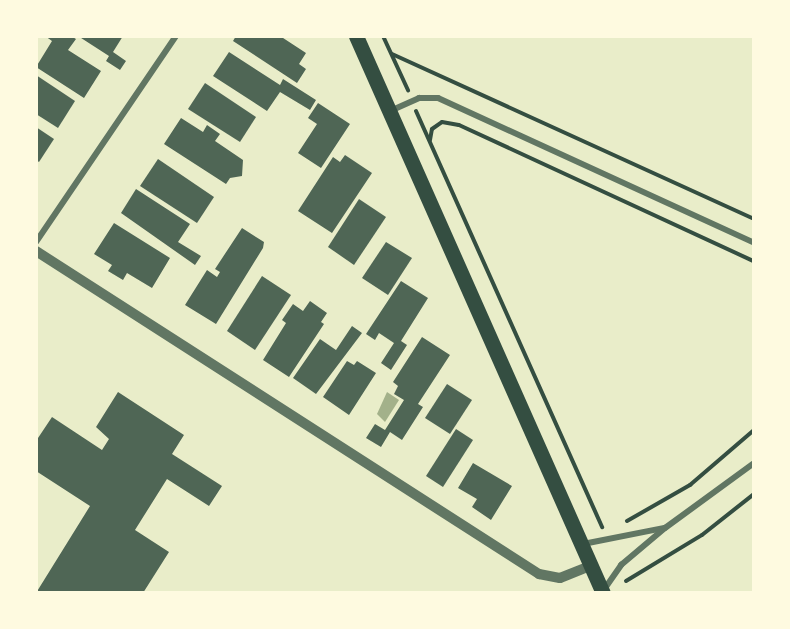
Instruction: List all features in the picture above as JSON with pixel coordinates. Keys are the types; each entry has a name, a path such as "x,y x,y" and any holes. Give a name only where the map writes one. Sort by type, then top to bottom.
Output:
{"main road":[{"path":"356,36 602,592"}],"street":[{"path":"36,242 176,36"},
{"path":"390,111 412,101 438,98 754,243"},
{"path":"36,251 534,571 560,578 590,566"},
{"path":"602,592 621,565 665,528 754,463"},
{"path":"580,545 665,528"}],"path":[{"path":"383,36 600,528 610,525"},
{"path":"392,54 754,219"},
{"path":"430,142 432,129 442,122 459,125 754,261"},
{"path":"621,522 690,485 754,430"},
{"path":"625,582 642,568 702,536 754,495"}],"shaded area":[{"path":"387,392 399,400 385,422 377,414"}],"building":[{"path":"45,36 71,36 76,39 68,50 101,71 84,98 36,67 52,41"},
{"path":"78,36 123,36 113,52 126,61 120,70 106,61 109,56"},
{"path":"236,36 280,36 306,53 299,64 306,69 297,83 233,41"},
{"path":"229,52 280,85 283,79 316,100 310,110 280,92 267,111 213,76"},
{"path":"36,75 75,101 58,128 36,114"},
{"path":"205,83 256,117 240,142 188,109"},
{"path":"318,103 350,124 321,168 298,153 317,124 308,118"},
{"path":"181,118 203,132 207,125 220,134 215,141 243,160 242,176 230,178 226,184 164,144"},
{"path":"36,127 54,139 39,162 36,160"},
{"path":"345,155 372,173 332,233 298,211 333,157 340,162"},
{"path":"158,159 214,197 197,223 140,186"},
{"path":"136,189 190,224 178,242 201,256 195,265 121,213"},
{"path":"359,199 386,217 354,265 328,247"},
{"path":"114,223 170,258 152,288 127,273 123,280 108,271 112,265 94,254"},
{"path":"242,228 264,242 263,248 216,324 185,305 207,270 217,277 220,272 215,269"},
{"path":"386,242 412,258 388,295 362,278"},
{"path":"262,276 291,295 255,350 227,331"},
{"path":"401,281 428,298 401,341 407,345 391,370 381,363 394,343 379,333 375,340 366,334"},
{"path":"310,301 327,313 321,322 324,324 289,377 263,360 286,323 282,320 293,304 303,311"},
{"path":"352,326 362,333 316,394 293,378 320,339 336,350"},
{"path":"422,337 450,355 418,404 423,407 402,440 390,432 381,447 366,438 375,424 385,430 404,400 394,394 398,386 393,382"},
{"path":"347,361 354,365 357,361 376,373 349,415 323,397"},
{"path":"447,384 472,400 450,434 425,418"},
{"path":"118,392 184,435 172,454 222,486 209,506 167,479 135,530 169,552 143,593 36,593 90,506 36,471 36,441 52,417 102,450 109,439 96,427"},
{"path":"456,429 473,440 443,487 426,476"},
{"path":"473,463 512,486 491,520 472,507 477,499 458,488"}]}
